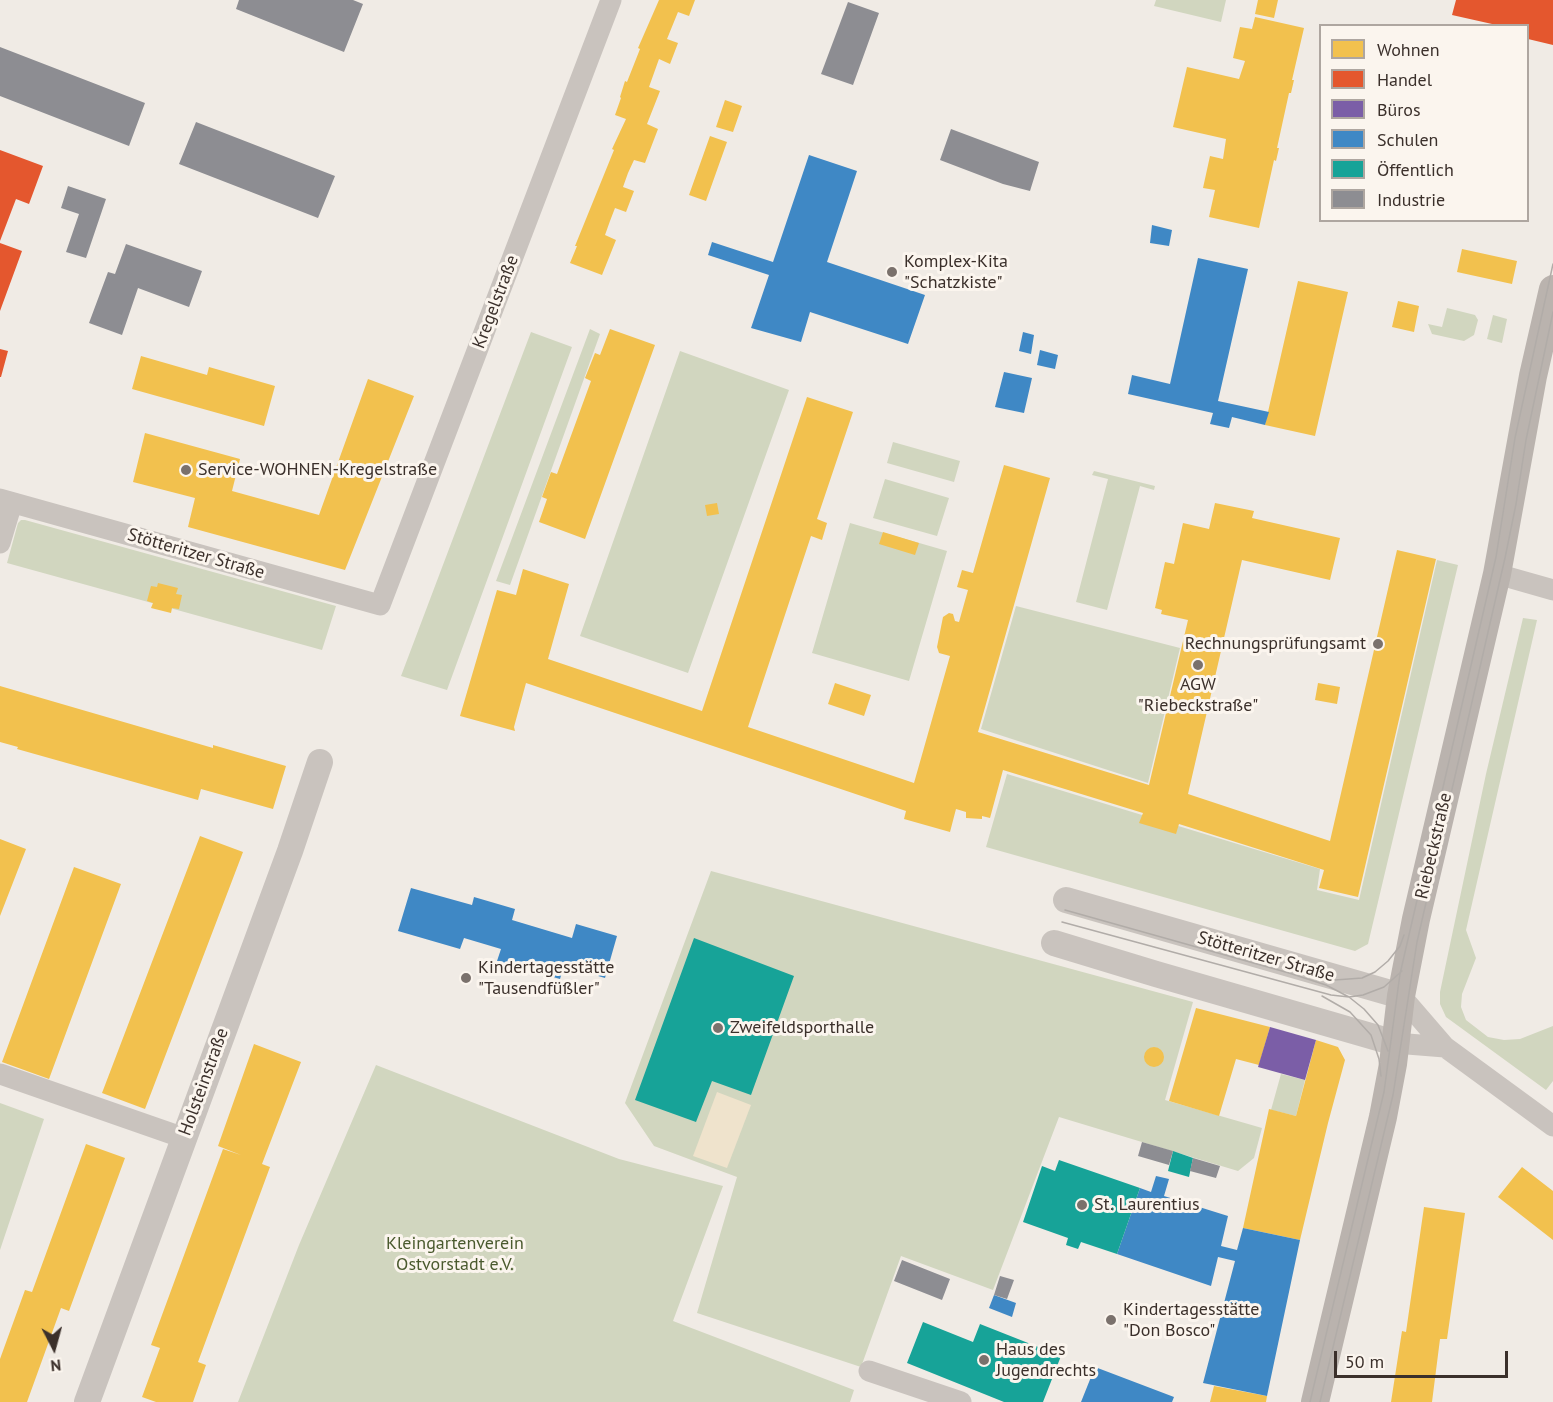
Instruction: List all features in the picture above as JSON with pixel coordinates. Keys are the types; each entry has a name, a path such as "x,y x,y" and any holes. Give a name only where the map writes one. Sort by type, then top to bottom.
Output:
{"main road":[{"name":"Riebeckstraße","path":"1316,1402 1385,1106 1401,996 1416,919 1497,574 1529,397 1553,289"}],"street":[{"name":"Kregelstraße","path":"381,605 611,0"},
{"name":"Stötteritzer Straße","path":"0,543 6,501 381,605"},
{"path":"1497,574 1553,590"},
{"name":"Holsteinstraße","path":"87,1402 290,851 320,762"},
{"name":"Stötteritzer Straße","path":"1066,900 1401,996"},
{"path":"1054,943 1395,1043 1445,1047"},
{"path":"1401,996 1445,1047 1553,1126"},
{"path":"0,1074 183,1138"},
{"path":"869,1371 961,1402"}],"green space":[{"path":"1156,0 1226,0 1221,22 1154,6"},
{"path":"1447,308 1475,315 1478,320 1474,335 1464,341 1432,334 1428,324 1442,327"},
{"path":"1493,315 1507,319 1502,343 1487,339"},
{"path":"590,329 600,334 510,585 496,581"},
{"path":"531,332 572,347 447,690 401,676"},
{"path":"680,351 789,390 688,673 580,636"},
{"path":"893,442 960,461 954,482 887,463"},
{"path":"1094,471 1155,486 1154,490 1140,486 1107,610 1076,602 1108,479 1092,475"},
{"path":"885,479 949,498 937,536 873,518"},
{"path":"21,520 336,606 322,650 7,563 18,523"},
{"path":"850,523 947,551 909,681 812,653"},
{"path":"1437,560 1458,565 1368,944 1355,951 986,847 1007,774 1320,869 1317,890 1359,900"},
{"path":"1016,606 1180,648 1148,783 981,729"},
{"path":"1523,618 1537,620 1466,930 1476,958 1462,994 1461,1007 1466,1020 1488,1037 1504,1040 1520,1039 1553,1026 1553,1081 1546,1090 1446,1017 1440,1004 1440,992 1486,774"},
{"path":"711,871 1193,1002 1165,1100 1262,1128 1254,1158 1238,1171 1059,1117 993,1290 901,1256 861,1367 697,1313 737,1177 654,1146 625,1103"},
{"name":"Kleingartenverein Ostvorstadt e.V.","path":"376,1065 619,1159 723,1186 673,1321 854,1390 850,1402 238,1402 299,1245"},
{"path":"1281,1074 1305,1080 1296,1116 1271,1110"},
{"path":"0,1103 44,1119 0,1250"}],"sand":[{"path":"717,1092 751,1105 727,1168 693,1156"}],"building: Wohnen":[{"path":"659,0 695,0 689,16 678,12 667,39 678,43 670,64 659,59 649,87 660,91 647,124 658,129 645,163 634,160 628,173 623,187 634,191 626,212 615,208 610,221 605,235 616,240 602,275 570,263 614,150 612,149 626,119 615,115 625,81 627,82 640,49 638,48"},
{"path":"1258,0 1278,0 1274,18 1255,14"},
{"path":"1255,17 1304,28 1277,148 1279,148 1276,161 1274,160 1259,228 1209,217 1215,190 1203,188 1210,156 1223,159 1226,139 1173,127 1187,67 1239,79 1245,61 1233,58 1240,27 1252,29"},
{"path":"725,100 742,106 733,132 716,127"},
{"path":"710,136 727,142 706,201 689,195"},
{"path":"1462,249 1517,261 1512,284 1457,272"},
{"path":"1298,281 1348,292 1315,436 1265,425"},
{"path":"1398,301 1419,306 1414,332 1392,327"},
{"path":"610,329 655,345 585,539 539,522 547,499 542,497 551,472 557,474 591,381 585,378 595,353 600,355"},
{"path":"141,356 207,375 209,367 275,386 264,426 132,389"},
{"name":"Service-WOHNEN-Kregelstraße","path":"368,379 414,396 345,570 188,527 195,498 133,482 145,433 240,459 232,491 319,515"},
{"path":"807,397 853,412 817,519 827,523 822,540 811,536 748,727 914,783 950,656 939,653 937,647 943,617 949,613 953,614 955,621 959,622 968,590 957,587 962,570 973,573 1004,465 1050,478 978,732 1149,785 1188,620 1161,614 1162,610 1155,608 1165,562 1174,564 1183,523 1209,529 1215,503 1254,511 1252,518 1340,538 1330,580 1242,560 1188,794 1330,841 1397,550 1436,559 1358,897 1319,888 1324,870 1179,824 1176,834 1139,823 1143,813 1003,770 990,818 982,816 982,819 966,818 966,812 956,809 950,832 904,819 906,811 526,683 514,727 515,731 460,716 497,590 516,595 523,569 569,584 548,659 702,711"},
{"path":"717,503 719,514 707,516 705,505"},
{"path":"883,532 919,543 915,555 879,544"},
{"path":"158,583 178,588 176,594 182,595 179,609 172,608 171,613 151,608 153,603 147,601 151,586 157,587"},
{"path":"835,683 871,695 864,716 828,704"},
{"path":"1318,683 1340,687 1337,704 1315,700"},
{"path":"0,686 213,748 213,745 286,766 273,809 201,789 198,800 17,749 18,747 0,742"},
{"path":"200,836 243,852 145,1109 102,1093"},
{"path":"0,839 26,849 0,916"},
{"path":"74,867 121,884 49,1079 2,1062"},
{"path":"1196,1008 1270,1027 1259,1065 1236,1059 1219,1116 1169,1101"},
{"path":"1316,1040 1338,1047 1345,1060 1300,1240 1243,1228 1269,1109 1296,1116"},
{"path":"254,1044 301,1062 262,1164 270,1167 198,1362 206,1365 193,1402 156,1402 142,1397 160,1348 151,1345 223,1149 241,1155 218,1146"},
{"path":"1154,1047 1161,1050 1164,1057 1161,1064 1154,1067 1147,1064 1144,1057 1147,1050"},
{"path":"86,1144 125,1158 69,1311 61,1308 27,1402 0,1402 0,1359 25,1290 32,1292"},
{"path":"1522,1167 1553,1191 1553,1240 1498,1197"},
{"path":"1424,1207 1465,1213 1447,1339 1440,1339 1432,1402 1391,1402 1402,1331 1406,1332"},
{"path":"1214,1386 1267,1396 1266,1402 1210,1402"}],"building: Handel":[{"path":"1456,0 1553,0 1553,45 1529,39 1529,24 1492,24 1452,15"},
{"path":"0,150 43,166 29,204 16,199 0,241"},
{"path":"0,243 22,251 0,311"},
{"path":"0,349 8,351 1,377 0,377"}],"building: Büros":[{"path":"1270,1027 1316,1040 1305,1080 1258,1067"}],"building: Schulen":[{"path":"809,155 857,171 827,262 925,295 908,344 810,312 801,342 751,328 769,275 708,255 712,242 773,262"},
{"path":"1152,225 1172,230 1169,246 1150,243"},
{"path":"1198,258 1248,269 1218,401 1269,412 1265,425 1232,417 1229,428 1210,424 1213,413 1128,394 1132,375 1170,384"},
{"path":"1023,332 1034,335 1031,354 1019,351"},
{"path":"1040,350 1058,355 1055,369 1037,365"},
{"path":"1004,372 1032,378 1024,413 995,407"},
{"path":"411,888 472,905 474,897 515,909 512,920 572,938 576,924 617,936 605,978 564,966 560,979 497,961 501,949 464,938 460,949 398,931"},
{"path":"1156,1176 1169,1179 1164,1196 1228,1216 1221,1246 1237,1250 1243,1228 1300,1240 1267,1396 1203,1383 1235,1261 1218,1257 1211,1286 1117,1254 1140,1188 1151,1192"},
{"path":"994,1295 1016,1303 1012,1317 989,1308"},
{"name":"Kindertagesstätte \"Don Bosco\"","path":"1095,1367 1174,1397 1172,1402 1081,1402"}],"building: Öffentlich":[{"name":"Zweifeldsporthalle","path":"694,938 794,976 751,1095 712,1081 696,1122 635,1100"},
{"path":"1173,1151 1193,1158 1189,1177 1168,1171"},
{"name":"St. Laurentius","path":"1059,1160 1140,1188 1117,1254 1081,1242 1078,1249 1066,1245 1068,1238 1023,1222 1042,1166 1055,1171"},
{"name":"Haus des Jugendrechts","path":"923,1322 973,1342 980,1324 1061,1356 1043,1402 1004,1402 907,1363"}],"building: Industrie":[{"path":"239,0 353,0 363,4 344,52 236,9"},
{"path":"848,2 879,13 853,85 821,74"},
{"path":"0,47 145,103 129,146 0,96"},
{"path":"196,122 335,176 318,218 179,164"},
{"path":"951,129 1039,162 1030,191 1003,184 940,160"},
{"path":"68,186 106,199 86,258 66,252 79,214 61,208"},
{"path":"126,244 202,271 189,307 138,288 122,335 89,323 108,272 115,274"},
{"path":"1142,1142 1173,1151 1169,1165 1138,1156"},
{"path":"1193,1158 1220,1166 1216,1178 1190,1171"},
{"path":"902,1260 950,1279 942,1300 894,1281"},
{"path":"1000,1276 1014,1280 1007,1299 994,1295"}],"tram line":[{"path":"1310,1402 1384,1092 1400,974 1496,557 1515,438 1553,264"},
{"path":"1320,1402 1393,1095 1417,942 1505,558 1526,440 1553,312"},
{"path":"1065,910 1326,985 1349,997 1364,1009 1378,1025 1388,1051"},
{"path":"1062,922 1331,995 1349,997 1363,995 1384,987 1402,971"},
{"path":"1319,978 1335,980 1362,978 1375,972 1400,946 1404,935"},
{"path":"1322,996 1350,1012 1371,1035 1379,1059 1381,1076"}],"place":[{"name":"Komplex-Kita \"Schatzkiste\"","path":"892,272"},
{"name":"Service-WOHNEN-Kregelstraße","path":"186,470"},
{"name":"Rechnungsprüfungsamt","path":"1378,644"},
{"name":"AGW \"Riebeckstraße\"","path":"1198,665"},
{"name":"Kindertagesstätte \"Tausendfüßler\"","path":"466,978"},
{"name":"Zweifeldsporthalle","path":"718,1028"},
{"name":"St. Laurentius","path":"1082,1205"},
{"name":"Kindertagesstätte \"Don Bosco\"","path":"1111,1320"},
{"name":"Haus des Jugendrechts","path":"984,1360"}]}
